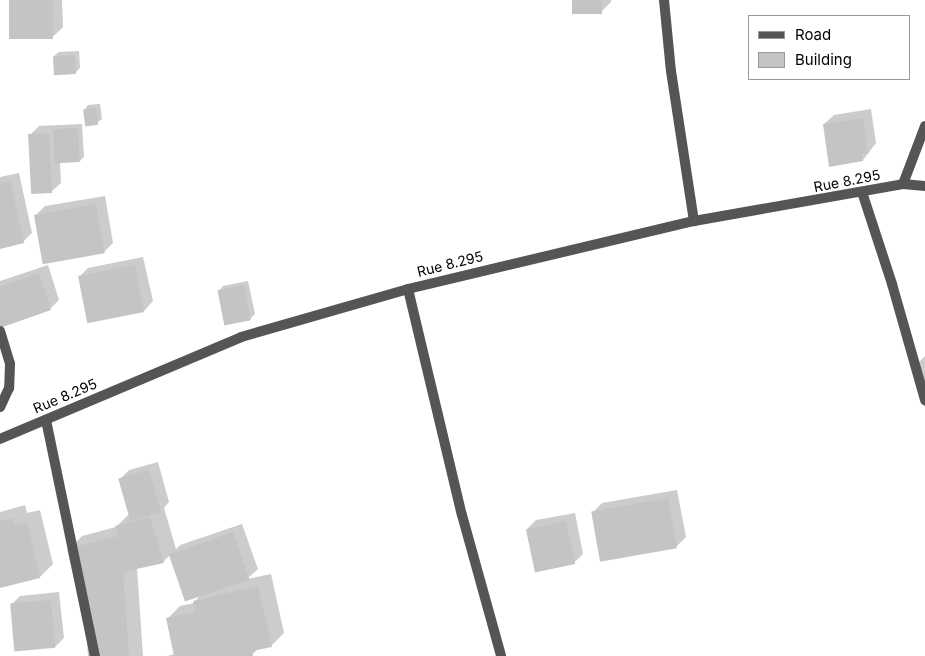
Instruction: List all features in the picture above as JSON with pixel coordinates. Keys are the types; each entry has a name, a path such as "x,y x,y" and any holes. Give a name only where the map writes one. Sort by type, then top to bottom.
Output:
{"street":[{"path":"664,0 671,71 694,222"},
{"path":"903,184 925,126"},
{"name":"Rue 8.295","path":"0,439 241,337 408,289 694,222 903,184 925,186"},
{"path":"862,192 892,284 925,400"},
{"path":"408,289 462,515 501,656"},
{"path":"0,330 10,364 9,388 0,408"},
{"path":"46,420 95,656"}],"building":[{"path":"9,0 53,0 53,39 9,39"},
{"path":"572,0 602,0 602,14 572,14"},
{"path":"75,55 76,74 54,75 53,56"},
{"path":"96,108 98,125 85,126 83,110"},
{"path":"863,118 868,153 862,154 863,161 829,167 823,124"},
{"path":"78,128 80,162 55,163 53,129"},
{"path":"49,133 52,193 31,194 28,134"},
{"path":"10,181 24,243 0,249 0,183"},
{"path":"96,204 105,253 43,264 34,215"},
{"path":"135,265 144,312 87,323 78,276"},
{"path":"39,273 51,310 0,328 0,286"},
{"path":"244,285 251,320 224,325 217,290"},
{"path":"149,470 161,512 130,521 118,479"},
{"path":"668,498 677,548 600,562 591,512"},
{"path":"150,517 164,563 123,572 129,656 88,656 83,585 76,587 67,549 118,536 115,526"},
{"path":"13,518 14,525 27,522 40,578 0,588 0,521"},
{"path":"566,521 575,564 535,573 526,530"},
{"path":"233,532 249,579 185,601 169,554"},
{"path":"258,586 272,647 252,651 253,656 174,656 166,618 195,612 193,601"},
{"path":"51,600 55,648 14,651 10,604"}]}
